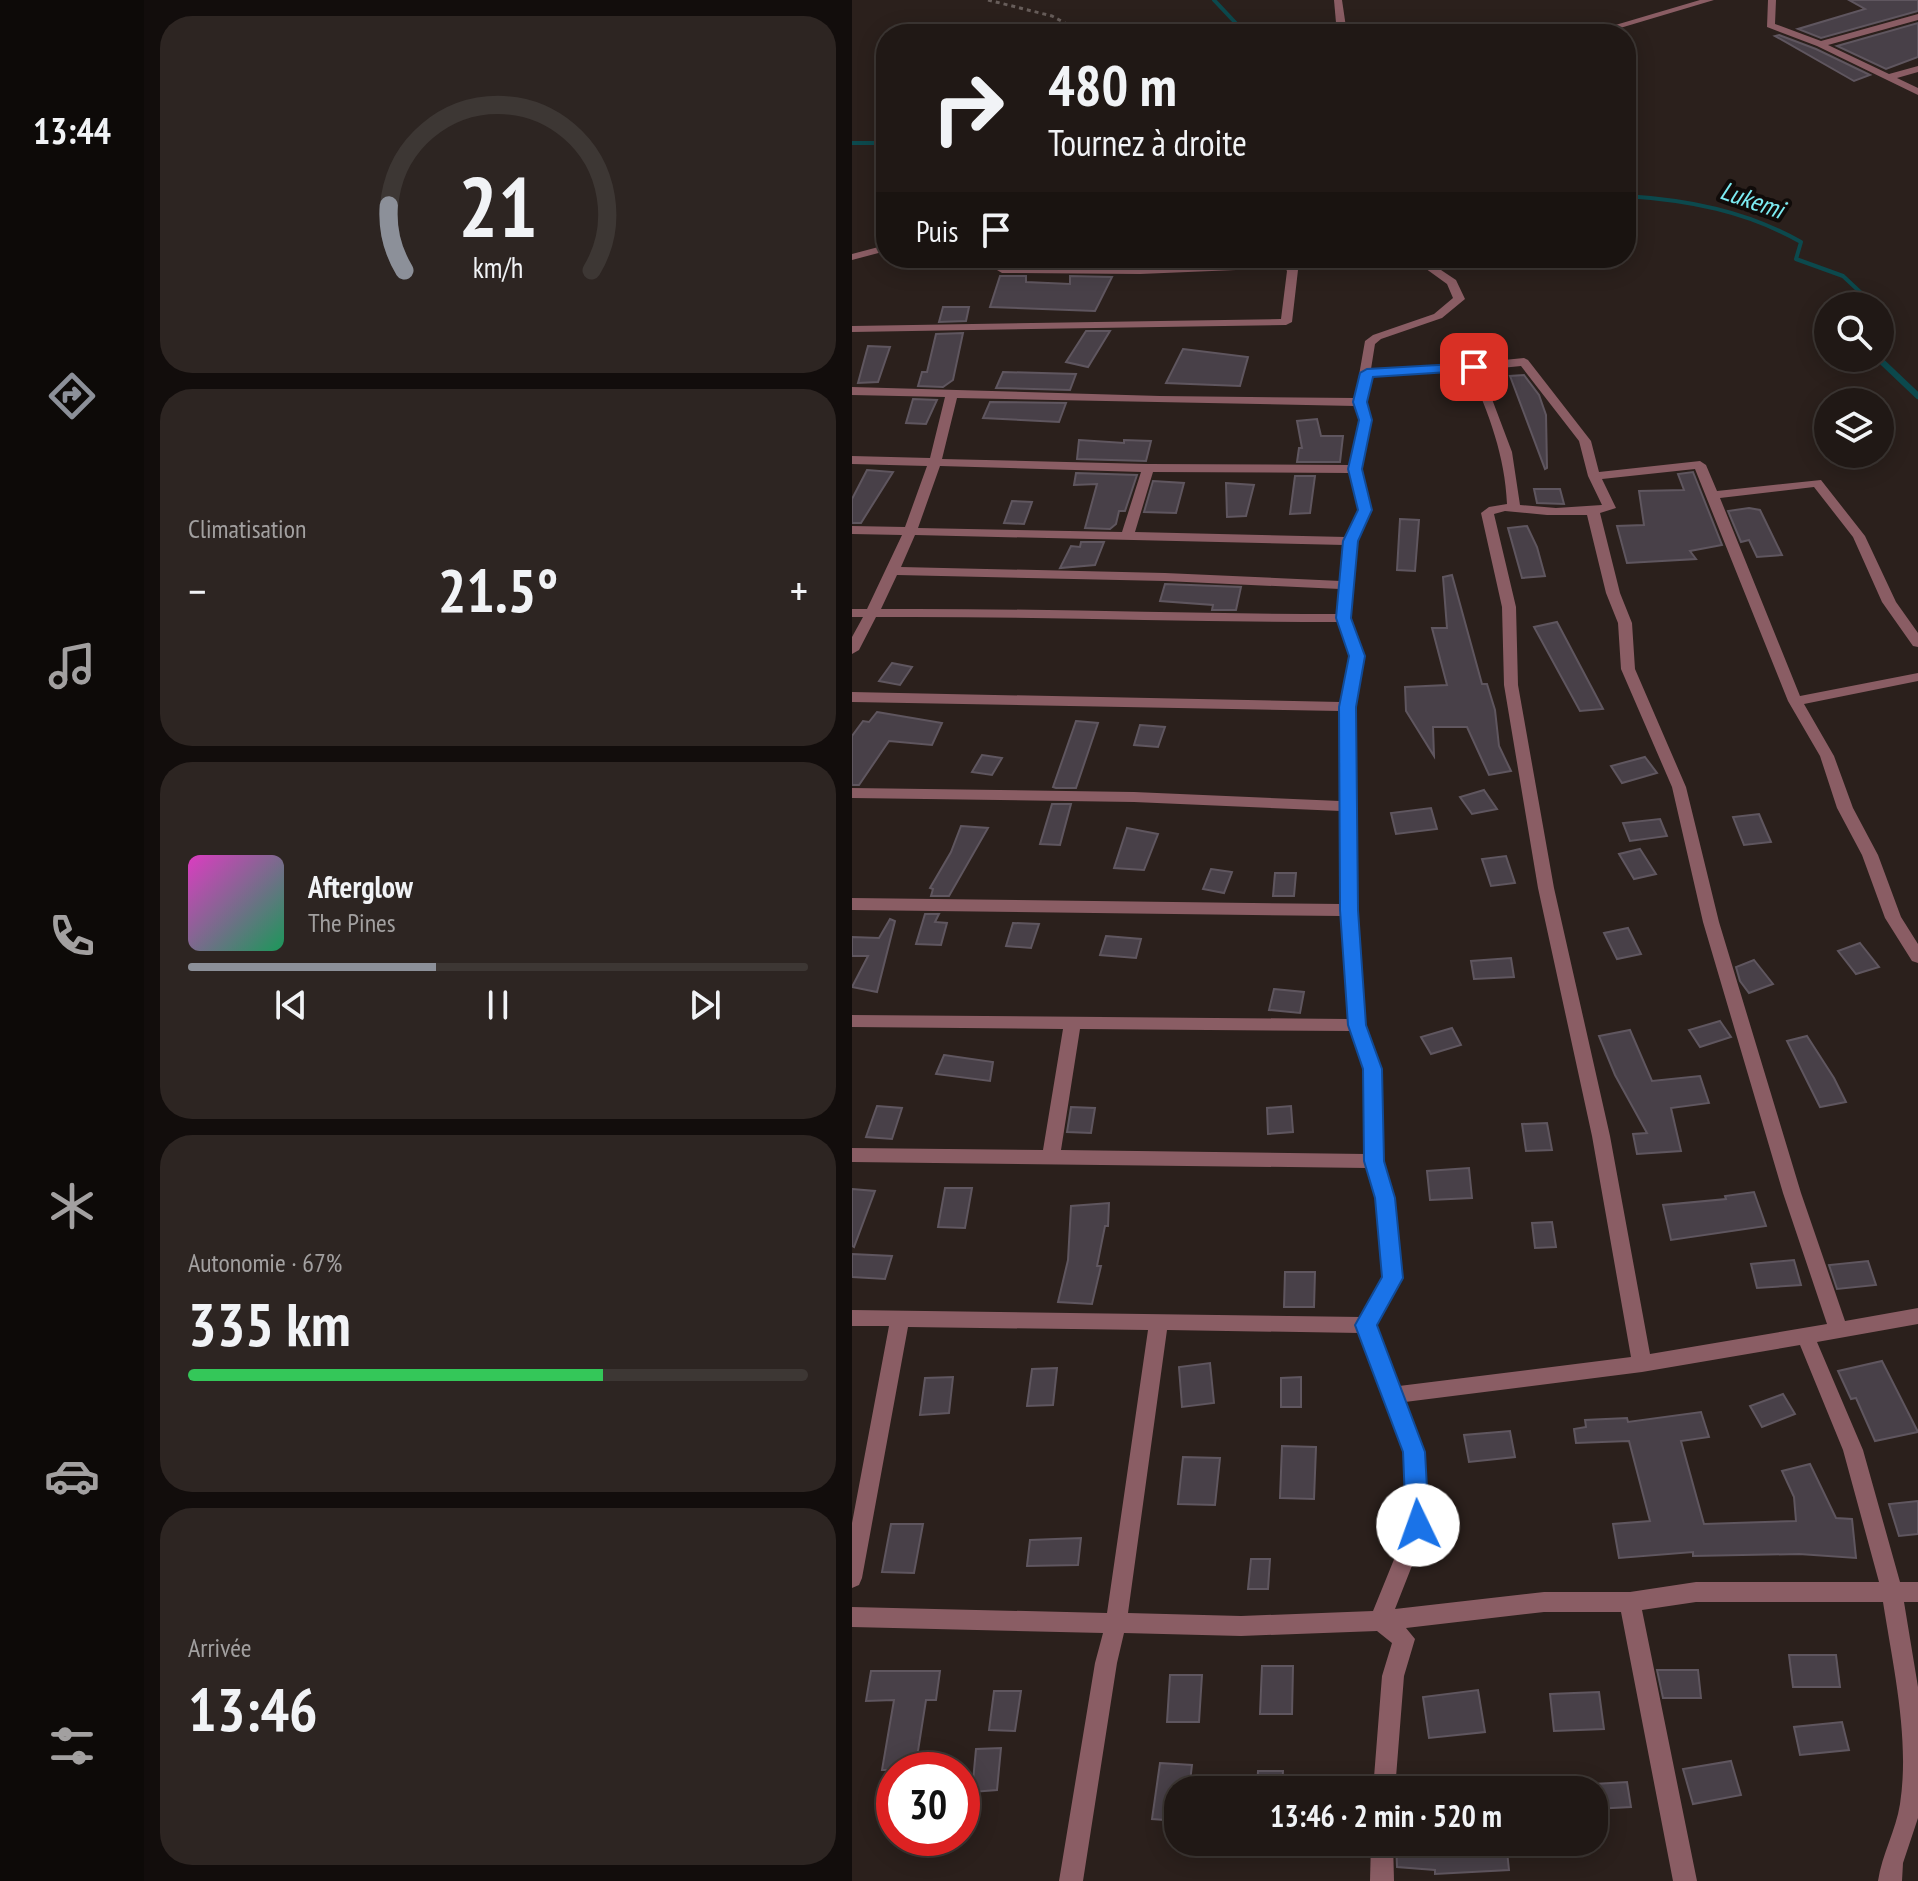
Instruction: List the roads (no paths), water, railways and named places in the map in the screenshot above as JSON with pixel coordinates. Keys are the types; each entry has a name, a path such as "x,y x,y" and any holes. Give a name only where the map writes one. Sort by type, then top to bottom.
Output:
{"street":[{"path":"1338,0 1341,24"},
{"path":"1625,24 1710,0"},
{"path":"1772,0 1770,25 1779,31 1820,44 1918,92"},
{"path":"1820,44 1918,17"},
{"path":"1889,77 1918,69"},
{"path":"852,257 876,251"},
{"path":"1002,270 1214,268"},
{"path":"852,329 1286,322 1291,268"},
{"path":"1366,1325 1392,1278 1385,1198 1374,1161 1373,1069 1357,1025 1349,910 1347,707 1357,656 1344,618 1351,541 1365,510 1355,469 1366,420 1360,402 1367,373 1369,343 1377,337 1438,316 1459,299 1452,282 1431,268"},
{"path":"1367,373 1524,362 1585,441 1594,476 1610,508 1537,511 1514,507 1494,508 1487,513 1509,607 1511,685 1546,888 1601,1136 1642,1364"},
{"path":"1474,367 1496,414 1514,492 1514,507"},
{"path":"852,391 1360,402"},
{"path":"852,650 894,571 910,531 952,394"},
{"path":"852,460 1148,468 1355,469"},
{"path":"1594,476 1700,465 1795,701 1827,756 1845,808 1870,855 1893,918 1917,955"},
{"path":"1127,536 1148,468"},
{"path":"1711,495 1817,483 1859,536 1889,602 1918,643"},
{"path":"1593,511 1613,593 1625,623 1628,669 1679,787 1711,922 1792,1193 1838,1329"},
{"path":"852,530 1351,541"},
{"path":"894,571 1349,585"},
{"path":"852,613 1019,612 1205,618 1344,618"},
{"path":"1795,701 1918,677"},
{"path":"852,697 1347,707"},
{"path":"852,793 1134,797 1350,806"},
{"path":"852,904 1349,910"},
{"path":"852,1021 1357,1025"},
{"path":"1051,1155 1072,1024"},
{"path":"852,1155 1374,1161"},
{"path":"1393,1395 1642,1364 1918,1316"},
{"path":"852,1318 1366,1325"},
{"path":"852,1578 900,1318"},
{"path":"1071,1881 1106,1663 1116,1625 1159,1321"},
{"path":"1366,1325 1414,1452 1418,1525 1380,1621"},
{"path":"1805,1335 1853,1450 1892,1591 1913,1724 1911,1805 1892,1863 1890,1881"},
{"path":"852,1617 1241,1626 1380,1621 1544,1602 1630,1602 1696,1592 1918,1592"},
{"path":"1630,1602 1685,1881"},
{"path":"1380,1621 1404,1639 1393,1676 1385,1776"},
{"path":"1382,1856 1382,1881"}],"waterway":[{"path":"1214,0 1237,24"},
{"name":"Lukemi","path":"852,143 876,143"},
{"name":"Lukemi","path":"1636,197 1716,209 1759,222 1801,242 1796,259 1843,276 1860,292"},
{"name":"Lukemi","path":"1893,372 1918,396"}]}
